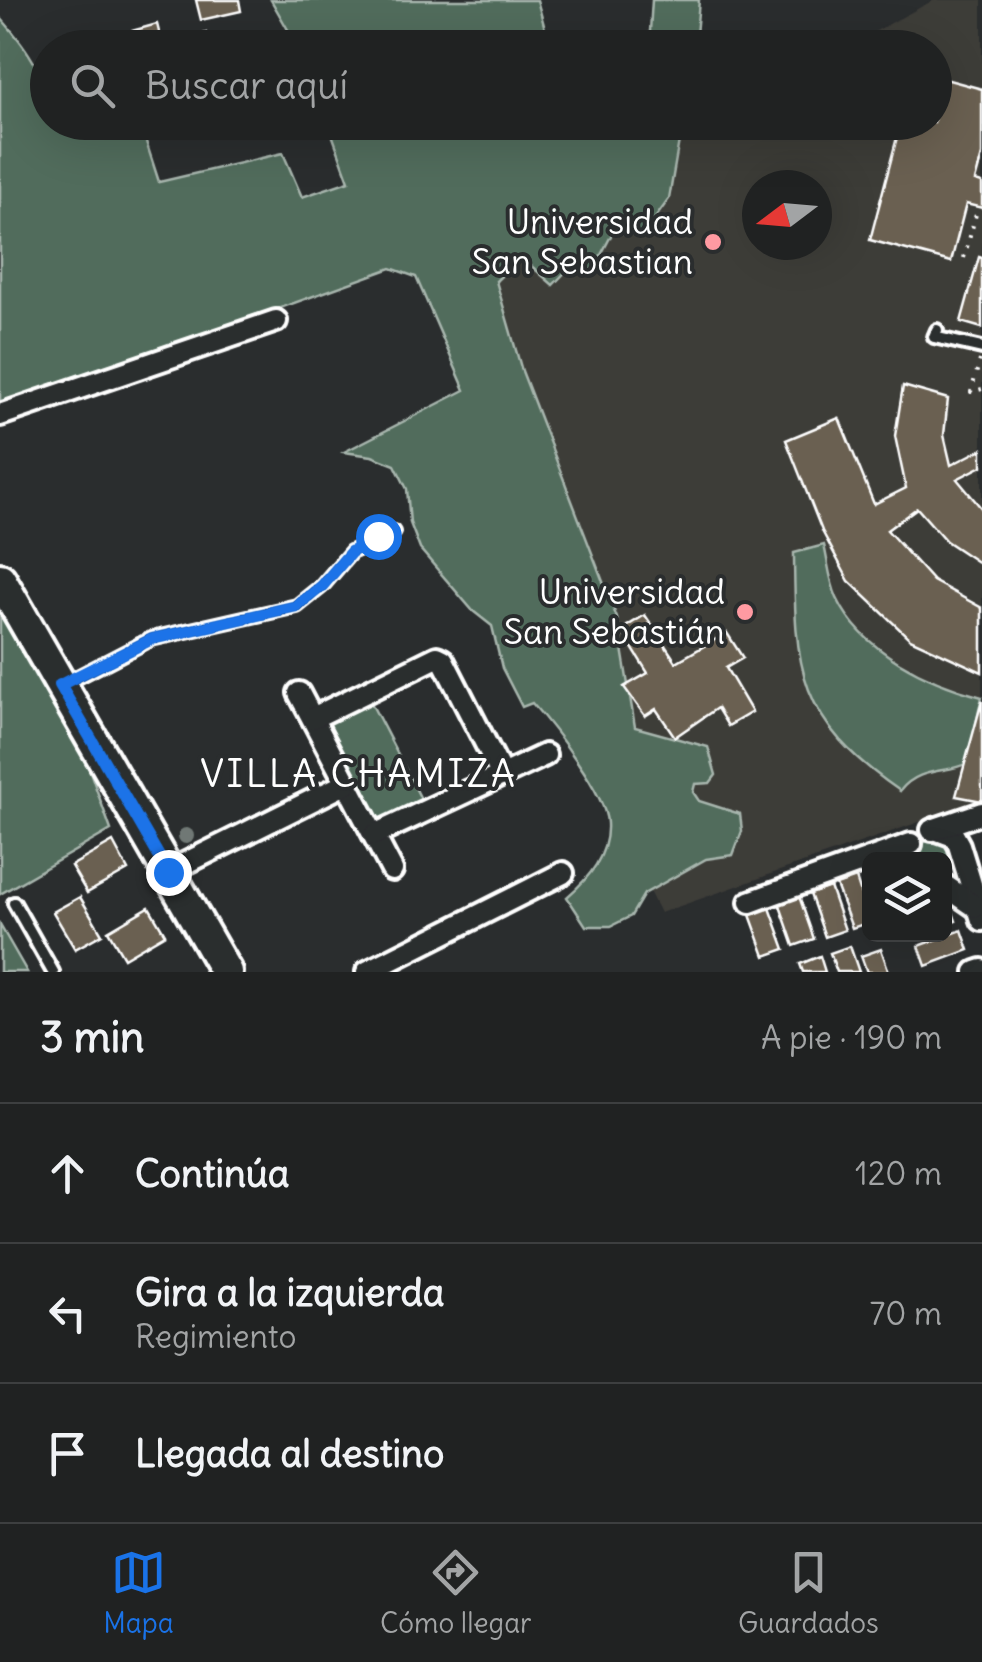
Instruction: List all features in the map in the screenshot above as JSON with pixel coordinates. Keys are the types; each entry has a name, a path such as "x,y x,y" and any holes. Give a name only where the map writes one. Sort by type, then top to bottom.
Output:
{"main road":[{"path":"0,578 226,972"}],"street":[{"path":"0,415 276,321"},
{"path":"312,718 437,657 444,660 502,775"},
{"path":"299,692 392,870"},
{"path":"374,835 545,756"},
{"path":"168,872 347,783"},
{"path":"910,852 917,836 982,813"},
{"path":"936,829 954,836 980,914"},
{"path":"952,876 962,854"},
{"path":"750,902 862,867"},
{"path":"367,972 562,873"},
{"path":"952,890 980,914"}],"lane":[{"path":"936,330 934,337 982,351"},
{"path":"60,685 152,639 297,606 322,586 351,552 393,532"},
{"path":"14,903 53,972"}],"path":[{"path":"964,258 978,207"},
{"path":"982,351 971,392 982,388"}],"shaded area":[{"name":"Universidad San Sebastián","path":"934,0 982,0 982,800 660,913 413,425 465,390 416,277 674,140 952,140 952,30 878,30"}],"green space":[{"path":"271,0 537,0 545,30 288,30"},
{"path":"652,0 699,0 696,30 650,30"},
{"path":"0,17 30,57 30,140 145,140 159,182 283,153 302,197 349,181 334,140 679,140 669,199 643,235 613,232 592,272 579,258 553,285 521,257 496,281 522,371 617,618 635,727 708,747 716,775 710,783 695,784 693,792 699,801 740,814 742,831 733,855 706,859 644,894 631,916 611,926 586,926 567,897 590,874 605,845 607,823 598,795 532,703 522,707 502,668 492,626 473,611 420,549 410,523 407,489 395,465 372,456 344,452 465,390 416,277 391,268 0,409"},
{"path":"824,545 837,598 863,634 919,674 982,697 967,763 925,774 900,791 840,740 821,715 801,661 794,553"},
{"path":"0,613 78,738 111,830 0,894"},
{"path":"368,697 423,803 381,822 325,727 326,720"},
{"path":"932,838 949,844 952,852 918,852 920,845"},
{"path":"0,925 27,972 0,972"}],"building":[{"path":"196,0 239,0 241,11 201,20"},
{"path":"157,24 158,30 135,30"},
{"path":"952,81 982,89 982,155 975,181 982,183 982,208 966,204 951,262 870,240 896,140 952,140"},
{"path":"979,257 982,258 982,328 961,322"},
{"path":"903,386 948,399 944,435 951,465 982,449 982,466 957,479 982,509 982,565 946,541 917,508 887,530 933,581 982,608 982,672 910,639 849,581 822,531 786,440 839,418 874,504 906,488 895,436"},
{"path":"645,615 676,662 727,633 743,658 726,668 752,712 728,726 717,708 675,737 656,709 645,716 624,687 648,673 621,630"},
{"path":"982,701 982,801 956,796"},
{"path":"113,842 128,870 87,893 71,866"},
{"path":"856,878 862,897 862,925 852,928 836,885"},
{"path":"830,887 845,930 825,937 810,894"},
{"path":"799,896 814,939 794,946 779,903"},
{"path":"80,897 102,934 75,949 53,912"},
{"path":"769,905 785,949 765,956 749,912"},
{"path":"149,907 165,934 124,958 108,931"},
{"path":"962,930 969,950 926,966 919,946 952,942 952,934"},
{"path":"850,946 859,972 837,972 830,953"},
{"path":"881,949 889,972 867,972 861,956"},
{"path":"820,956 825,972 803,972 800,964"}],"place":[{"name":"Universidad San Sebastian","path":"713,242"},
{"name":"Universidad San Sebastián","path":"745,612"}],"district":[{"name":"VILLA CHAMIZA","path":"359,774"}],"route":[{"path":"168,872 60,685 152,639 195,626 297,606 322,586 351,552 378,536"}]}
